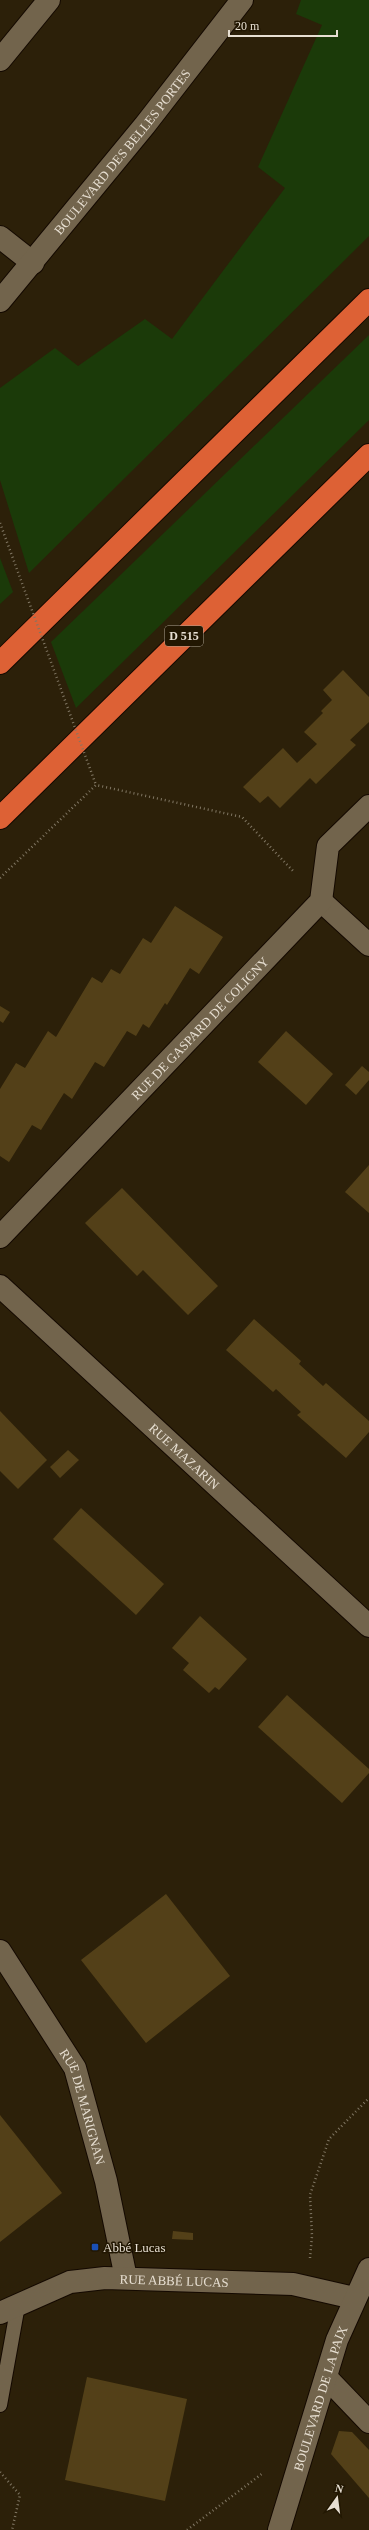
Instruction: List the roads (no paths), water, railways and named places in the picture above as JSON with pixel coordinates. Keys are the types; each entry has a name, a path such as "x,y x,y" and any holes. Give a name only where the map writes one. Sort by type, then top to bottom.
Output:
{"highway":[{"path":"0,663 369,300"},
{"name":"D 515","path":"0,818 369,455"}],"street":[{"path":"0,60 49,0"},
{"name":"BOULEVARD DES BELLES PORTES","path":"0,301 33,263 145,125 242,0"},
{"path":"0,237 33,263"},
{"path":"369,806 328,846 321,901 369,946"},
{"name":"RUE DE GASPARD DE COLIGNY","path":"0,1237 321,901"},
{"name":"RUE MAZARIN","path":"0,1286 369,1626"},
{"name":"RUE DE MARIGNAN","path":"0,1951 75,2068 106,2181 126,2278"},
{"name":"BOULEVARD DE LA PAIX","path":"279,2530 337,2340 354,2298 369,2269"},
{"name":"RUE ABBÉ LUCAS","path":"9,2309 70,2282 104,2278 293,2284 354,2298"},
{"path":"326,2377 369,2422"}],"lane":[{"path":"0,2405 9,2309"}],"place":[{"name":"Abbé Lucas","path":"95,2247"}]}
